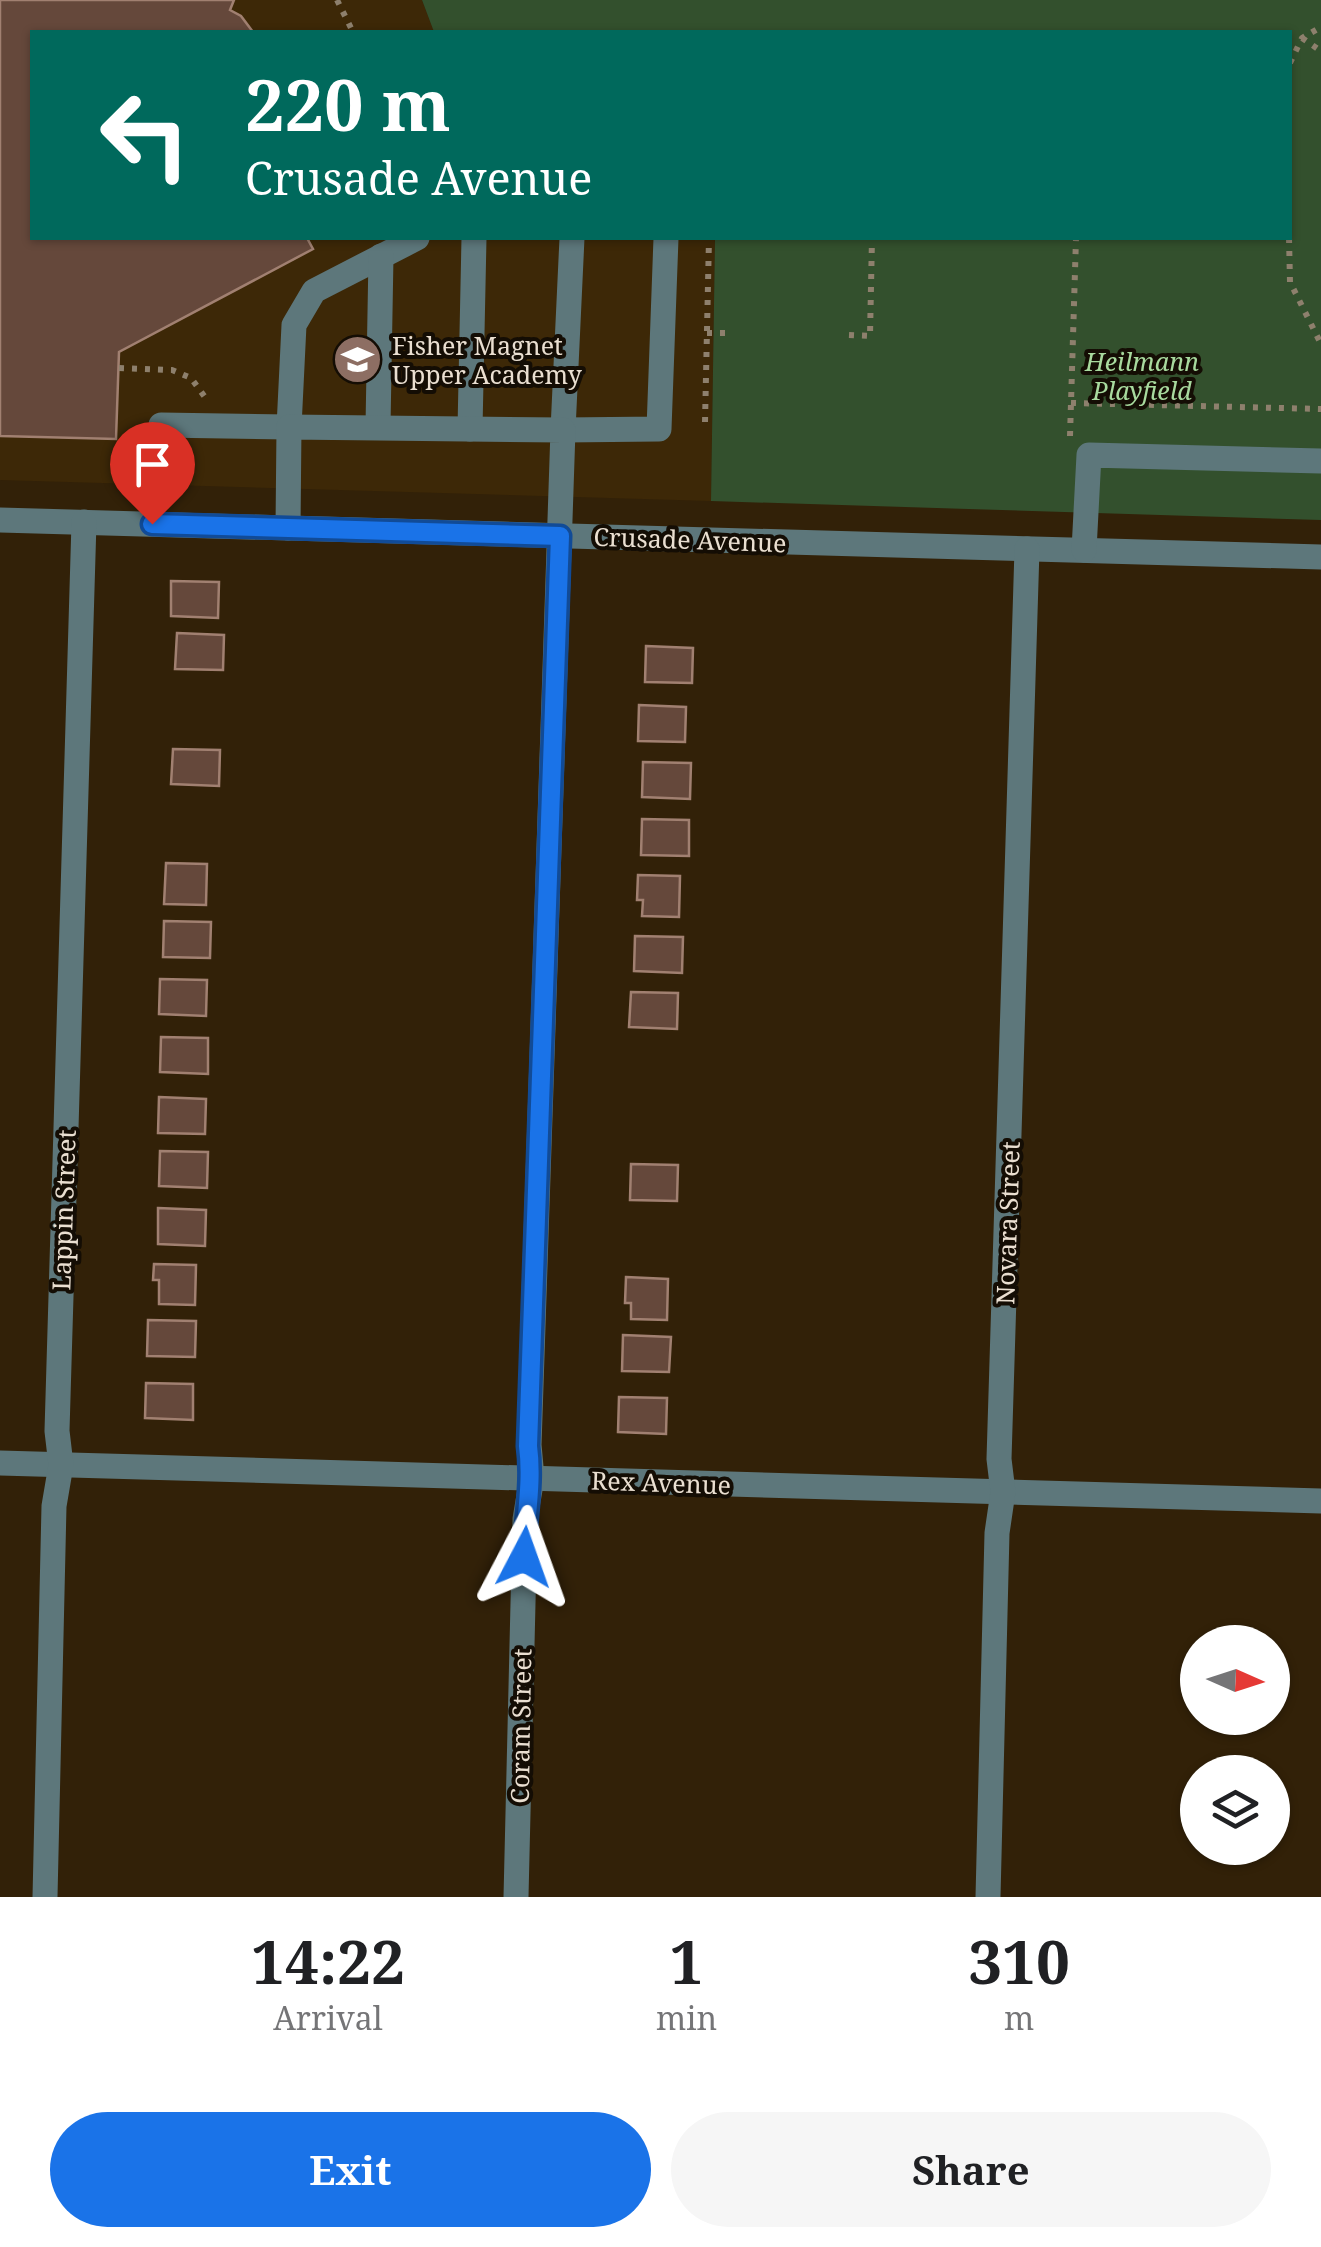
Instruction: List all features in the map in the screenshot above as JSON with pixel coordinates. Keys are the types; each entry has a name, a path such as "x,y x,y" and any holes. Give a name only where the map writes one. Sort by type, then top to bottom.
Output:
{"street":[{"path":"288,528 294,324 314,291 413,240"},
{"path":"470,429 474,240"},
{"name":"Coram Street","path":"516,1897 525,1520 532,1478 528,1446 572,240"},
{"path":"161,425 659,429 666,240"},
{"path":"378,426 381,256"},
{"path":"1084,550 1088,455 1321,461"},
{"name":"Crusade Avenue","path":"0,520 1321,557"},
{"name":"Lappin Street","path":"44,1897 54,1506 60,1465 56,1431 84,522"},
{"name":"Novara Street","path":"988,1897 1028,549"},
{"name":"Rex Avenue","path":"0,1463 1321,1501"}],"path":[{"path":"337,0 351,30"},
{"path":"1292,58 1302,38 1321,27"},
{"path":"1302,38 1318,50"},
{"path":"704,422 709,240"},
{"path":"849,335 870,336 872,240"},
{"path":"1070,442 1076,240"},
{"path":"1289,240 1290,282 1321,344"},
{"path":"706,333 730,333"},
{"path":"118,368 172,370 191,378 206,399 220,407"},
{"path":"1071,404 1321,409"}],"shaded area":[{"name":"Fisher Magnet Upper Academy","path":"0,0 422,0 433,30 30,30 30,240 715,240 711,501 0,480"}],"green space":[{"name":"Heilmann Playfield","path":"422,0 1321,0 1321,520 711,501 715,240 1292,240 1292,30 433,30"}],"building":[{"path":"0,0 234,0 230,10 241,16 252,30 30,30 30,240 308,240 313,249 119,352 116,439 0,436"},
{"path":"171,581 219,582 218,618 171,616"},
{"path":"177,633 224,635 223,670 175,669"},
{"path":"646,646 693,648 692,683 645,682"},
{"path":"639,705 686,707 685,742 638,741"},
{"path":"173,749 220,750 219,786 171,784"},
{"path":"643,762 691,763 690,799 642,797"},
{"path":"642,819 689,820 689,856 641,855"},
{"path":"166,863 207,864 206,905 164,904"},
{"path":"638,875 680,876 679,917 642,916 643,900 637,900"},
{"path":"164,921 211,922 210,958 163,957"},
{"path":"635,936 683,937 682,973 634,971"},
{"path":"160,979 207,980 206,1016 159,1014"},
{"path":"631,992 678,993 677,1029 629,1027"},
{"path":"161,1037 208,1038 208,1074 160,1072"},
{"path":"159,1097 206,1099 205,1134 158,1133"},
{"path":"160,1151 208,1152 207,1188 159,1186"},
{"path":"631,1164 678,1165 677,1201 630,1200"},
{"path":"158,1208 206,1210 205,1246 158,1244"},
{"path":"154,1264 196,1265 195,1305 159,1304"},
{"path":"626,1277 668,1279 667,1320 631,1319 631,1303 625,1303"},
{"path":"148,1320 196,1321 195,1357 147,1356"},
{"path":"623,1335 671,1337 669,1372 622,1371"},
{"path":"146,1383 193,1384 193,1420 145,1418"},
{"path":"619,1397 667,1398 666,1434 618,1432"}],"place":[{"name":"Fisher Magnet Upper Academy","path":"357,359"}],"route":[{"path":"152,524 560,536 528,1446 532,1478 524,1557"}]}
